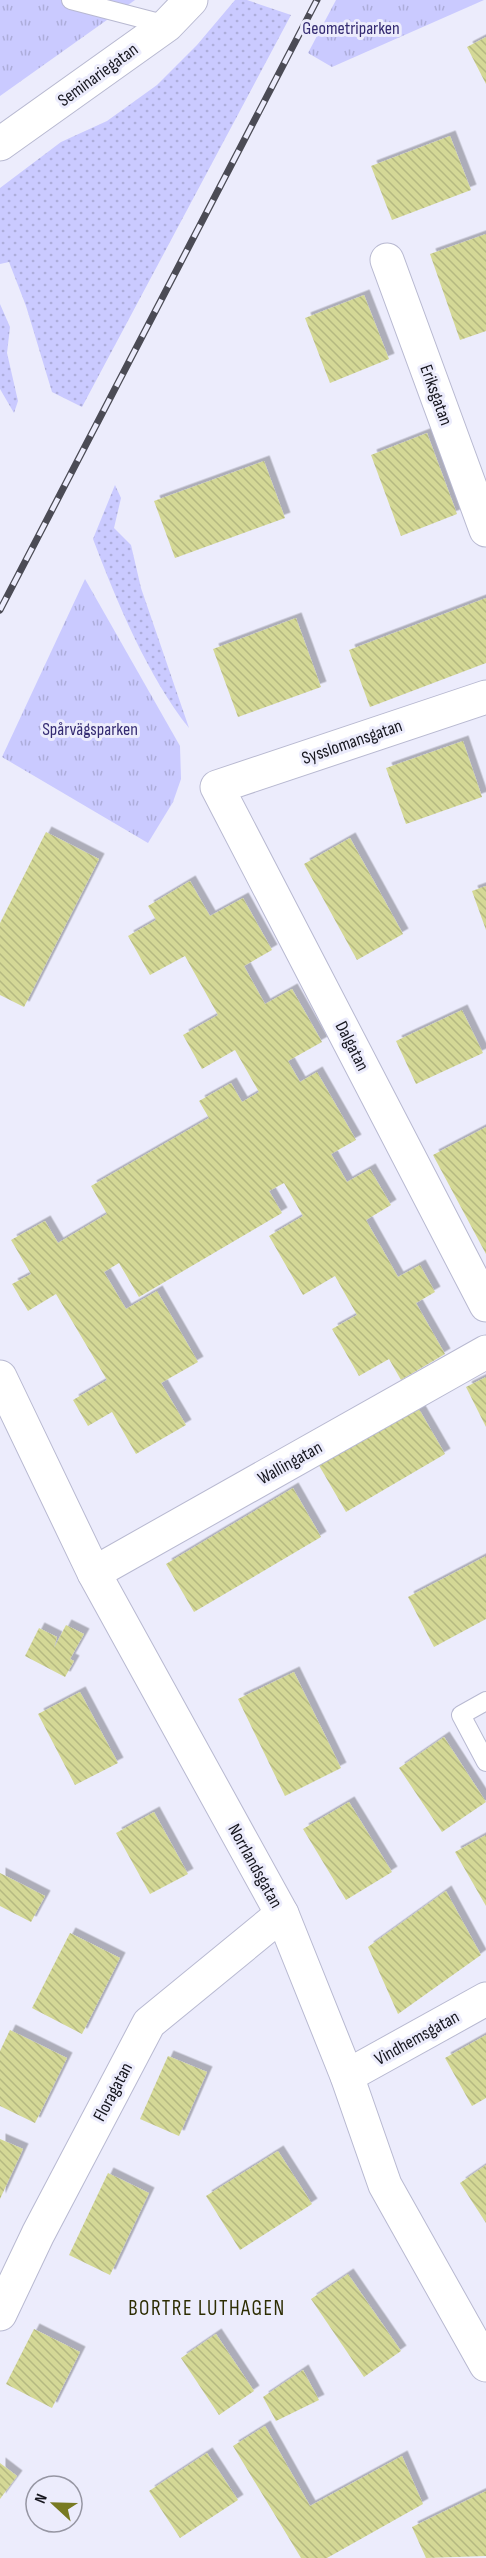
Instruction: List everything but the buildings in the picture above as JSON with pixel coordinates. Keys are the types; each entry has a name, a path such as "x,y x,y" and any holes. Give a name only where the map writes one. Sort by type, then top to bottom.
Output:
{"street":[{"name":"Seminariegatan","path":"0,144 167,25 191,0"},
{"name":"Eriksgatan","path":"387,260 486,530"},
{"name":"Sysslomansgatan","path":"217,787 486,697"},
{"name":"Dalgatan","path":"217,787 486,1305"},
{"name":"Wallingatan","path":"94,1573 486,1352"},
{"name":"Norrlandsgatan","path":"0,1377 94,1573 282,1914 347,2076 385,2185 486,2365"},
{"name":"Floragatan","path":"0,2314 38,2234 149,2023 282,1914"},
{"name":"Vindhemsgatan","path":"347,2076 486,1999"}],"lane":[{"path":"72,0 167,25"},
{"path":"486,1701 461,1714 486,1762"}],"green space":[{"path":"0,0 135,0 0,96"},
{"path":"235,0 247,0 291,15 82,407 52,392 26,306 9,262 0,264 0,188 61,142 107,121 157,85 197,45"},
{"name":"Geometriparken","path":"336,0 484,0 332,67 308,53"},
{"path":"0,304 10,327 7,353 18,401 14,413 0,389"},
{"path":"115,485 121,498 114,528 131,545 141,588 189,728 160,686 134,637 93,539"},
{"name":"Spårvägsparken","path":"85,579 180,746 181,779 173,802 148,843 2,757"}],"railway":[{"path":"0,610 317,0"}],"district":[{"name":"BORTRE LUTHAGEN","path":"207,2308"}]}
